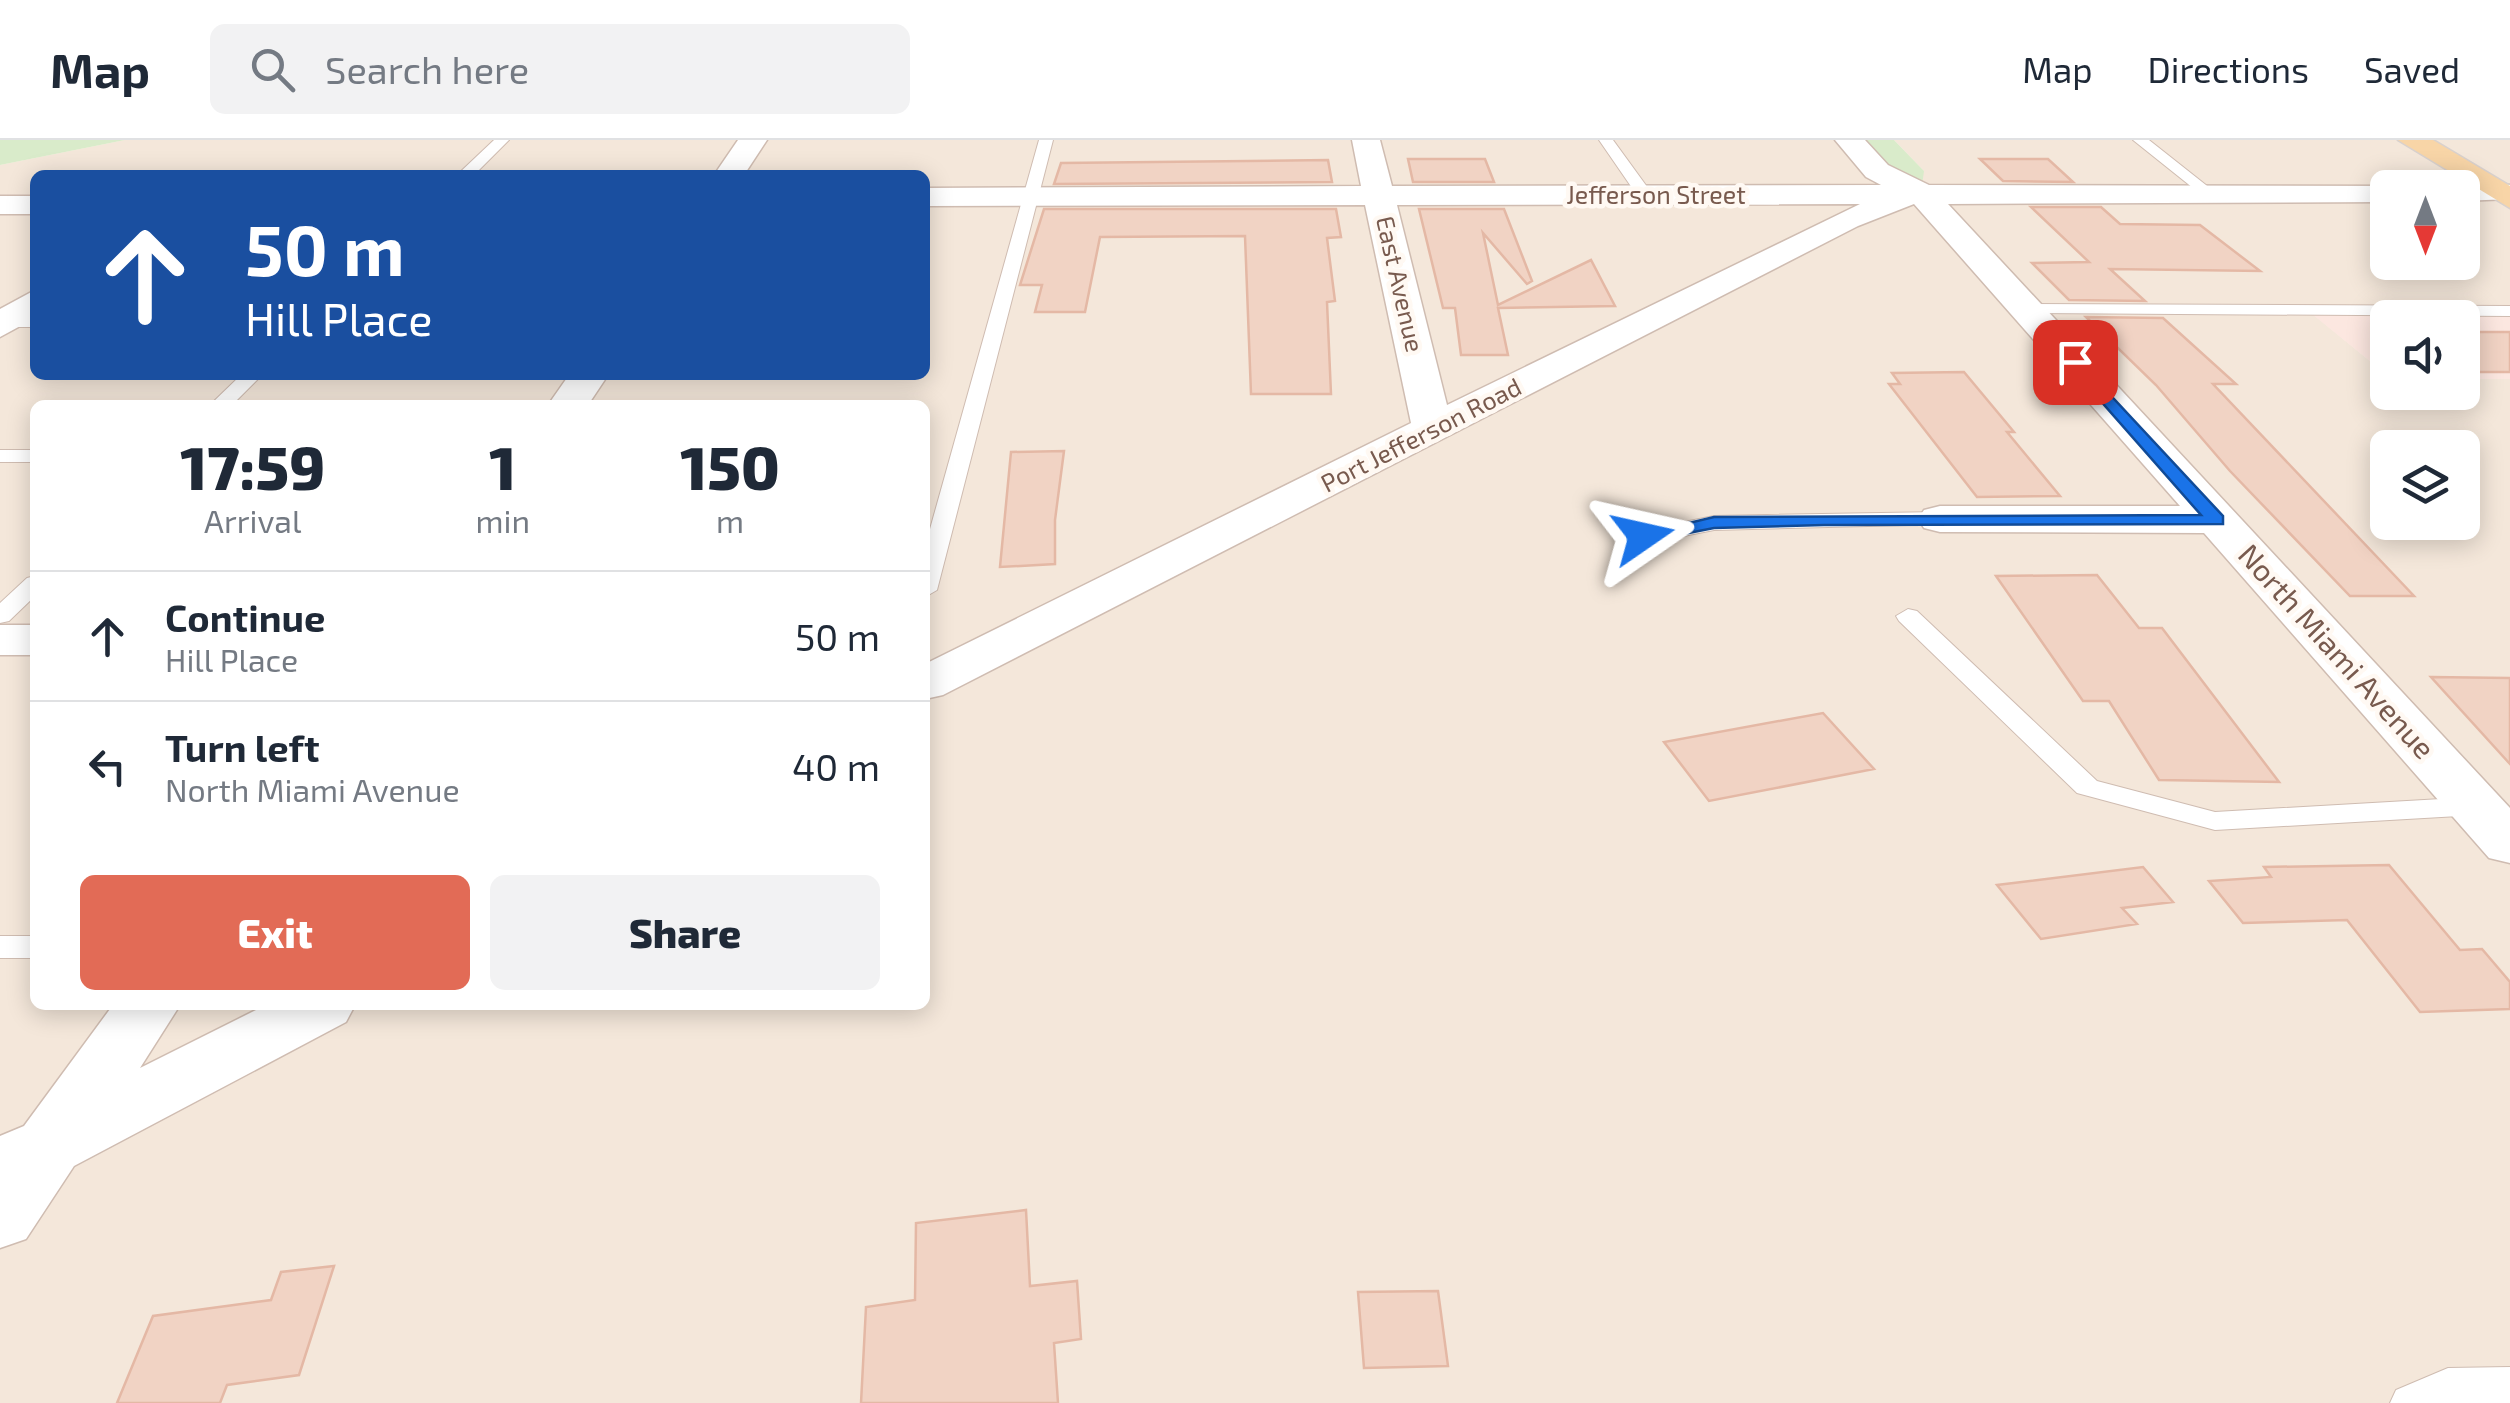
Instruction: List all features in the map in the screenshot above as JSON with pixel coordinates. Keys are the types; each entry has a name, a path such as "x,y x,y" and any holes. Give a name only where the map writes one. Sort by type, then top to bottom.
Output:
{"main road":[{"path":"2412,140 2504,195"}],"street":[{"path":"732,170 752,140"},
{"name":"East Avenue","path":"1366,140 1433,429"},
{"name":"North Miami Avenue","path":"1850,140 1877,172 1921,193 2510,844"},
{"name":"North Miami Avenue","path":"1904,150 1924,172 1921,193"},
{"name":"Jefferson Street","path":"930,197 2370,192"},
{"name":"Port Jefferson Road","path":"930,681 1847,219 1921,193"},
{"path":"0,206 30,205"},
{"path":"10,323 30,305"},
{"path":"1940,519 2216,520"},
{"path":"0,640 30,640"},
{"path":"0,1216 24,1157 144,1010"},
{"path":"24,1157 313,1010"}],"lane":[{"path":"471,170 502,140"},
{"path":"930,572 1046,140"},
{"path":"1606,140 1645,195"},
{"path":"2140,140 2208,193"},
{"path":"2028,309 2510,311"},
{"path":"225,400 247,380"},
{"path":"0,456 30,456"},
{"path":"1643,536 1714,523 1940,519"},
{"path":"0,616 30,588"},
{"path":"1908,616 2087,787 2215,821 2476,806"},
{"path":"0,947 30,946"},
{"path":"2410,1403 2448,1387 2510,1386"}],"shaded area":[{"path":"125,140 1849,140 1924,171 1894,140 2510,140 2510,311 2480,311 2480,300 2370,300 2370,311 2309,311 2370,361 2370,410 2480,410 2480,379 2510,379 2510,1403 0,1403 0,165"},
{"path":"2307,310 2370,310 2370,361"},
{"path":"2480,311 2510,311 2510,379 2480,379"}],"green space":[{"path":"0,140 125,140 0,165"},
{"path":"1849,140 1894,140 1924,171 1921,193"}],"building":[{"path":"1408,159 1485,159 1494,182 1413,182"},
{"path":"1980,159 2048,159 2073,182 2003,181"},
{"path":"1328,160 1332,182 1054,184 1061,163"},
{"path":"2031,207 2101,207 2120,224 2200,225 2260,271 2110,269 2145,301 2069,300 2032,263 2089,262"},
{"path":"1044,209 1336,209 1341,237 1327,238 1335,301 1327,302 1331,394 1251,394 1245,236 1100,237 1085,312 1035,312 1042,285 1020,285"},
{"path":"1419,209 1504,209 1532,281 1527,284 1483,233 1498,305 1591,260 1615,306 1498,308 1508,355 1461,355 1455,308 1443,308"},
{"path":"2086,317 2163,318 2236,384 2213,384 2414,596 2350,596 2230,471 2156,385"},
{"path":"2480,332 2510,332 2510,372 2480,372"},
{"path":"1964,372 2060,496 1977,497 1889,384 1900,384 1892,373"},
{"path":"1064,451 1055,520 1055,564 1000,567 1011,452"},
{"path":"2097,575 2139,628 2162,628 2279,782 2159,780 2109,701 2083,701 1996,576"},
{"path":"2431,677 2510,678 2510,764"},
{"path":"1823,713 1874,769 1709,801 1664,742"},
{"path":"2389,865 2460,950 2482,949 2510,982 2510,1009 2420,1012 2347,920 2243,923 2209,881 2271,877 2264,867"},
{"path":"2143,867 2173,902 2122,908 2137,924 2041,939 1997,885"},
{"path":"1026,1210 1030,1286 1077,1281 1081,1339 1054,1343 1058,1403 861,1403 866,1307 915,1300 916,1223"},
{"path":"334,1266 299,1375 227,1385 220,1403 117,1403 153,1316 271,1300 281,1272"},
{"path":"1438,1291 1448,1366 1364,1368 1358,1292"}],"route":[{"path":"1643,536 1714,523 1824,519 2216,520 2075,362"}]}
